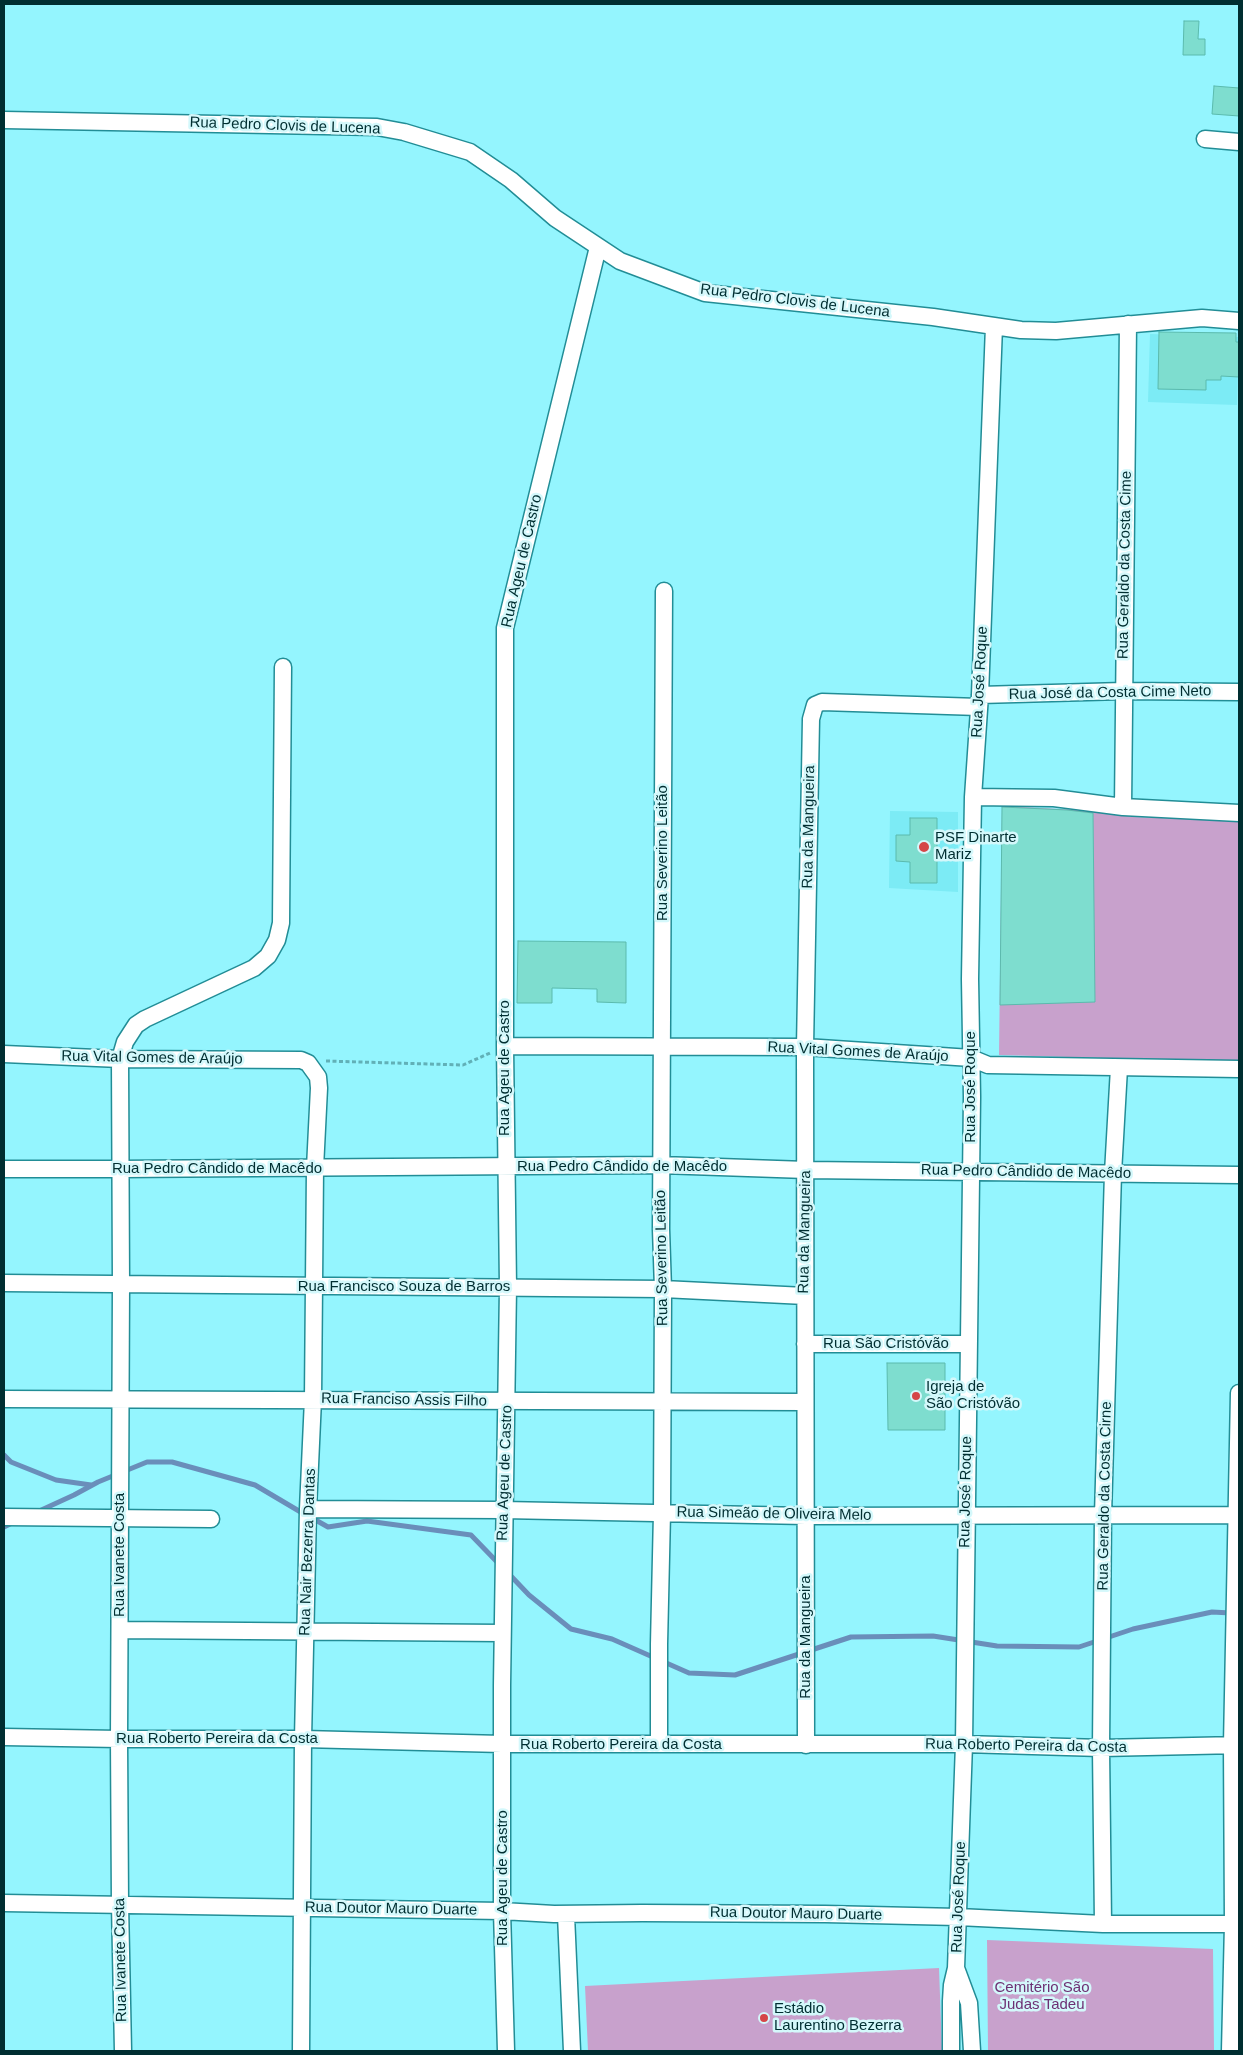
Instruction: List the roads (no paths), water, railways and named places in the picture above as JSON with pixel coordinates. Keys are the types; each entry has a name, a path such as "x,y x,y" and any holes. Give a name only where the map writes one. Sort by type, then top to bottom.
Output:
{"street":[{"name":"Rua Pedro Clovis de Lucena","path":"4,120 377,127 404,132 470,152 511,180 555,218 620,261 704,293 933,317 1021,330 1056,331 1202,318 1239,321"},
{"path":"1205,139 1239,142"},
{"name":"Rua Ageu de Castro","path":"506,2051 502,1911 502,1633 508,1287 505,1046 505,628 598,247"},
{"name":"Rua Geraldo da Costa Cime","path":"1122,807 1128,324"},
{"name":"Rua José Roque","path":"951,2051 950,2001 956,1968 964,1744 971,1171 973,797 979,701 994,326"},
{"name":"Rua Severino Leitão","path":"658,1744 658,1644 662,1513 663,1288 661,1165 664,591"},
{"name":"Rua Ivanete Costa","path":"123,2051 119,1740 120,1059 124,1042 136,1025 144,1019 254,968 268,956 277,940 282,923 283,667"},
{"name":"Rua José da Costa Cime Neto","path":"811,719 816,705 822,702 979,701 1123,691 1239,692"},
{"name":"Rua da Mangueira","path":"806,1745 804,1402 805,1047 811,719"},
{"path":"973,797 1054,798 1122,807 1239,813"},
{"name":"Rua Vital Gomes de Araújo","path":"505,1046 805,1047 971,1058 988,1064 1239,1069"},
{"name":"Rua Vital Gomes de Araújo","path":"4,1054 120,1059 301,1060"},
{"name":"Rua Nair Bezerra Dantas","path":"301,1060 308,1063 314,1070 318,1077 319,1088 315,1168 313,1399 308,1509 303,1739 302,2051"},
{"name":"Rua Geraldo da Costa Cirne","path":"1103,1924 1101,1748 1103,1516 1113,1174 1119,1068"},
{"name":"Rua Pedro Cândido de Macêdo","path":"4,1168 119,1170 661,1165 806,1170 1239,1175"},
{"name":"Rua Francisco Souza de Barros","path":"4,1283 663,1288 805,1296"},
{"name":"Rua São Cristóvão","path":"805,1344 968,1344"},
{"path":"1230,2051 1236,1745 1239,1393"},
{"name":"Rua Franciso Assis Filho","path":"4,1399 313,1399 662,1403 804,1402"},
{"name":"Rua Simeão de Oliveira Melo","path":"308,1509 504,1510 806,1516 1238,1515"},
{"path":"4,1517 211,1519"},
{"path":"120,1630 502,1633"},
{"name":"Rua Roberto Pereira da Costa","path":"4,1737 119,1740 303,1739 502,1744 964,1744 1101,1748 1236,1745"},
{"name":"Rua Doutor Mauro Duarte","path":"4,1903 502,1911 566,1915 730,1913 958,1917 1103,1924 1233,1924"},
{"path":"566,1915 572,2051"},
{"name":"Rua José Roque","path":"956,1968 969,2003 972,2051"}],"waterway":[{"path":"4,1455 11,1462 56,1480 91,1485"},
{"path":"37,1512 98,1482 147,1462 172,1462 255,1485 304,1514"},
{"path":"312,1518 328,1527 367,1521 471,1535 499,1564"},
{"path":"4,1527 14,1522"},
{"path":"509,1574 529,1595 571,1629 612,1639 689,1673 735,1675 851,1637 933,1636 997,1646 1079,1647 1133,1629 1212,1612 1231,1613"}],"place":[{"name":"PSF Dinarte Mariz","path":"924,847"},
{"name":"Igreja de São Cristóvão","path":"916,1396"},
{"name":"Estádio Laurentino Bezerra","path":"764,2018"}],"park label":[{"name":"Cemitério São Judas Tadeu","path":"1042,1996"}]}
